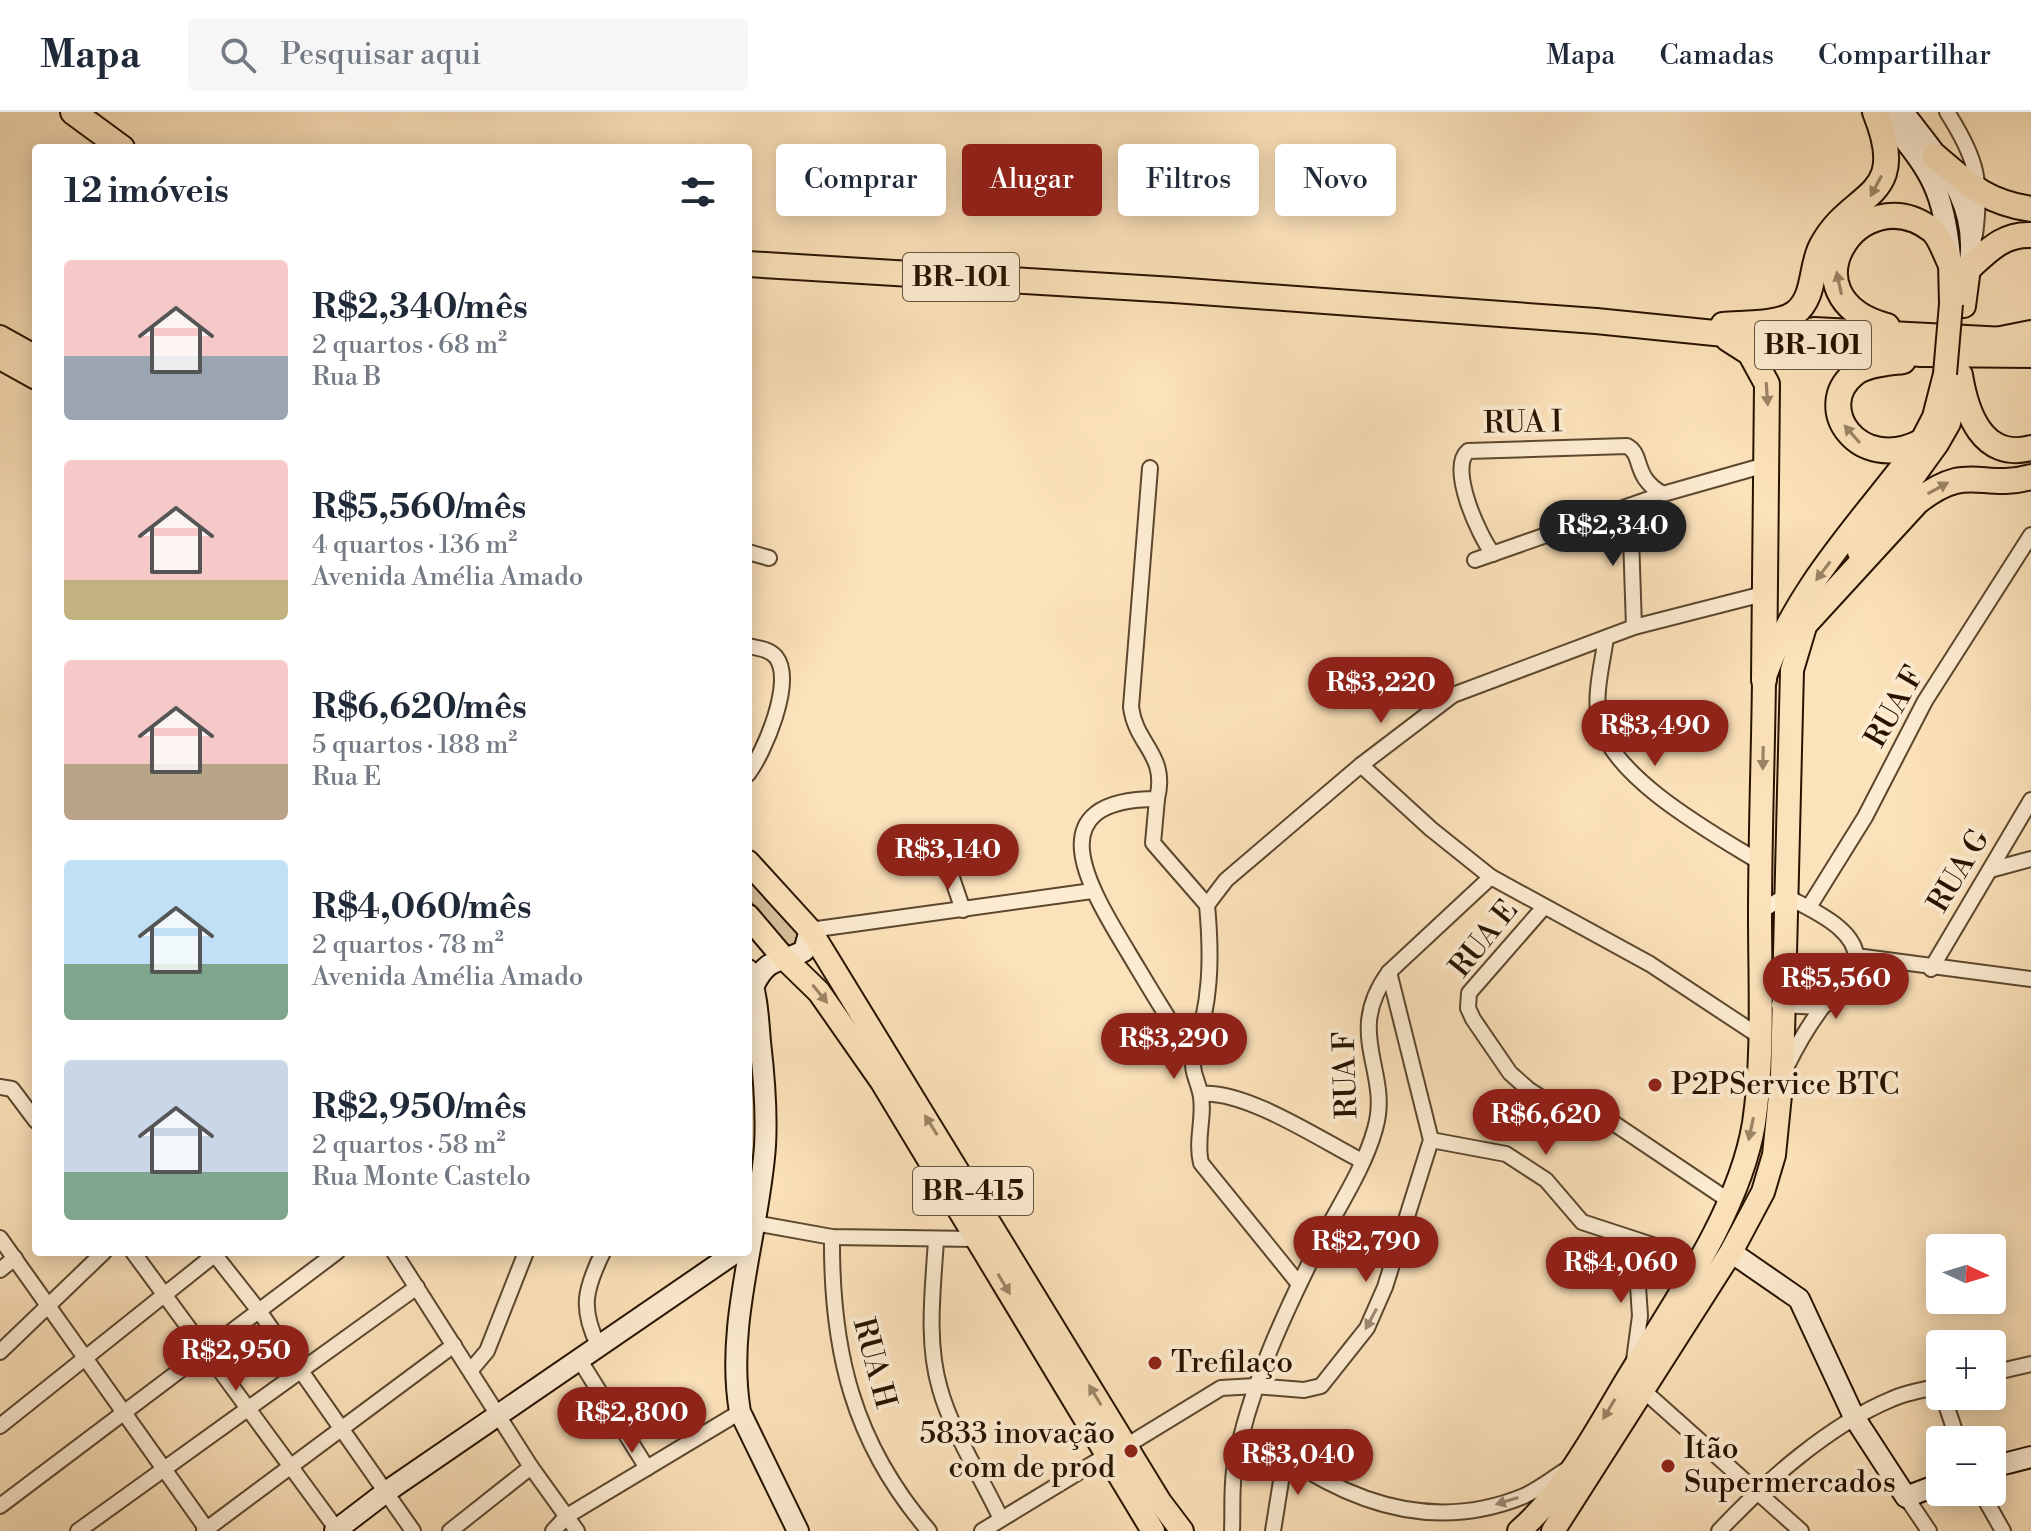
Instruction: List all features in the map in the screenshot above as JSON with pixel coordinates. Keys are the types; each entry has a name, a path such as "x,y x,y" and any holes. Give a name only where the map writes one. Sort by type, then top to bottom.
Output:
{"highway":[{"path":"73,112 117,144"},
{"path":"1723,331 1784,318 1794,313 1805,301 1821,246 1838,223 1868,200 1879,186 1885,166 1885,137 1875,112"},
{"path":"1935,156 1981,194 2002,204 2031,209"},
{"path":"1921,344 1864,319 1846,307 1837,285 1836,262 1851,234 1867,221 1887,217 1912,219 1934,232 1960,265 1999,241 2016,234 2031,235"},
{"name":"BR-101","path":"752,264 1174,290 1995,348 2031,355"},
{"path":"1723,331 1750,353 1762,368 1767,384 1769,464 1764,680"},
{"path":"1995,348 2031,333"},
{"name":"BR-101","path":"1995,348 2031,342"},
{"path":"1921,344 1856,373 1843,387 1840,409 1844,428 1856,441 1875,451 1896,453 1921,442"},
{"path":"1995,348 2031,371"},
{"path":"1953,374 1982,436 2000,448 2031,448"},
{"path":"1806,623 1917,502 1937,486 1961,477 2021,480 2031,477"}],"main road":[{"path":"1553,1531 1731,1252 1763,1192 1774,1155 1782,1075 1792,670 1806,623 1937,444 1949,423 1960,265"},
{"path":"0,337 32,355"},
{"path":"0,358 32,376"},
{"path":"1519,1531 1534,1518 1575,1464 1698,1260 1728,1200 1754,1124 1759,1036 1764,680 1774,647 1792,612 1921,442 1953,374"},
{"name":"BR-415","path":"757,882 810,930 1116,1450 1153,1531"},
{"name":"BR-415","path":"752,921 819,992 873,1069 976,1239 1116,1450 1182,1531"}],"street":[{"path":"1883,112 1937,187 1960,265"},
{"path":"1903,112 1964,198 1974,242"},
{"path":"1947,112 1977,166 1981,194 1974,242 1960,265"},
{"name":"RUA I","path":"1493,554 1483,541 1468,508 1461,462 1468,451 1627,446 1635,452 1642,478 1663,494"},
{"path":"1475,560 1663,494 1769,464"},
{"path":"1150,468 1131,707 1139,731 1159,763 1153,843 1207,905 1211,983 1206,1016 1193,1055 1192,1075 1201,1094 1197,1141 1201,1163 1299,1284"},
{"path":"1630,507 1634,627"},
{"name":"RUA F","path":"1809,907 1865,817 1925,701 2031,535"},
{"path":"752,553 769,558"},
{"path":"1207,905 1226,880 1361,765 1467,687 1634,627 1767,593"},
{"path":"1606,638 1598,712 1600,728 1610,744 1659,798 1761,863"},
{"path":"752,647 767,650 777,658 782,675 771,736 752,767"},
{"path":"1361,765 1431,829 1491,877 1650,964 1759,1036"},
{"path":"1157,799 1125,799 1105,806 1087,825 1081,837 1080,852 1092,891 1193,1055"},
{"name":"RUA G","path":"1931,969 2031,800"},
{"path":"937,834 963,910"},
{"path":"1990,870 2031,859"},
{"name":"RUA F","path":"1232,1531 1235,1467 1255,1386 1299,1284 1362,1161 1380,1110 1368,1046 1376,990 1389,972 1491,877"},
{"path":"752,977 782,956 804,951 810,930 1092,891"},
{"path":"1760,912 1785,896 1809,907 1849,938 1856,956 1853,971 1822,1007 1782,1075"},
{"name":"RUA E","path":"1544,907 1469,993 1468,1008 1473,1019 1510,1073 1528,1089 1548,1102 1603,1116 1728,1200"},
{"path":"1856,956 1931,969 2031,979"},
{"path":"982,1531 1221,1388 1316,1388 1353,1350 1381,1297 1431,1140 1389,972"},
{"path":"1760,979 1770,1001 1784,1007 1822,1007"},
{"path":"752,987 765,1101 765,1145 752,1214"},
{"path":"0,1087 12,1089 32,1116"},
{"path":"1201,1094 1215,1092 1254,1107 1362,1161"},
{"path":"1431,1140 1506,1154 1546,1180 1582,1222 1698,1260"},
{"path":"752,1240 832,1237 976,1239"},
{"name":"RUA H","path":"832,1237 835,1334 844,1371 879,1459 899,1496 929,1531"},
{"path":"0,1238 206,1530 454,1345"},
{"path":"936,1240 932,1328 936,1372 946,1406 1001,1519"},
{"path":"1633,1370 1640,1316 1640,1279 1635,1241"},
{"path":"1731,1252 1799,1299 1854,1417 1929,1531"},
{"path":"1640,1279 1648,1263 1673,1253"},
{"path":"0,1352 100,1256"},
{"path":"136,1256 337,1531 386,1492 724,1256"},
{"path":"0,1426 213,1256"},
{"path":"219,1256 413,1531"},
{"path":"0,1506 332,1256"},
{"path":"397,1256 531,1467 577,1531"},
{"path":"471,1370 487,1351 524,1256"},
{"path":"598,1345 585,1310 601,1256"},
{"path":"746,1256 736,1368 740,1412 798,1531"},
{"path":"0,1270 15,1258"},
{"path":"78,1531 417,1287"},
{"path":"579,1359 647,1468"},
{"path":"2006,1370 2031,1364"},
{"path":"1719,1531 1756,1491 1854,1417 1895,1397 1926,1389"},
{"path":"1644,1391 1801,1531"},
{"path":"553,1531 567,1516 740,1412"},
{"path":"1273,1531 1285,1456 1324,1483 1360,1500 1458,1514 1525,1495 1575,1464"},
{"path":"2006,1463 2031,1457"},
{"path":"450,1531 531,1467"},
{"path":"1906,1497 1926,1489"},
{"path":"1989,1506 2003,1531"}],"shaded area":[{"path":"752,885 760,886 800,929 798,942 783,948 752,903"}],"place":[{"name":"P2PService BTC","path":"1655,1085"},
{"name":"Trefilaço","path":"1155,1363"},
{"name":"5833 inovação com de prod","path":"1131,1451"},
{"name":"Itão Supermercados","path":"1668,1466"}]}
